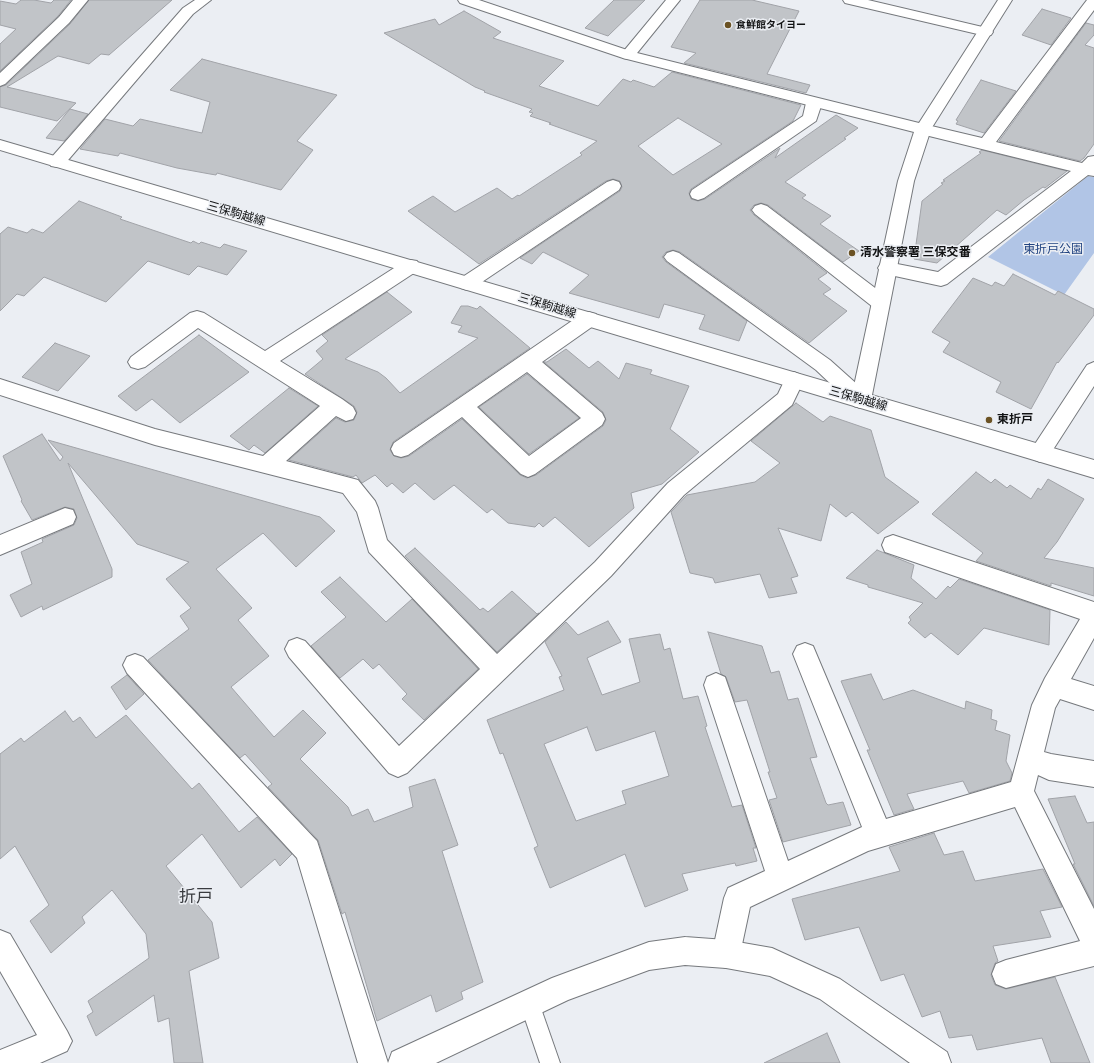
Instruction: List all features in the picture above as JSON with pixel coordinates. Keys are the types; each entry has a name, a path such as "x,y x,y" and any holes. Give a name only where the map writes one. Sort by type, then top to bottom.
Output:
{"street":[{"path":"0,81 64,20 81,0"},
{"path":"57,162 188,11 204,0"},
{"path":"465,0 628,55 814,103 986,144 1091,167"},
{"path":"628,55 673,0"},
{"path":"850,0 986,32"},
{"path":"912,0 921,16"},
{"path":"860,400 906,181 923,129 1005,0"},
{"path":"986,144 1094,0"},
{"path":"698,194 810,118 814,103"},
{"name":"三保駒越線","path":"0,145 1094,469"},
{"path":"887,268 941,279 1091,167"},
{"path":"467,283 613,186"},
{"path":"761,210 880,302"},
{"path":"673,258 824,365 860,400"},
{"path":"265,361 410,266"},
{"path":"138,362 197,318 340,409 266,465"},
{"path":"401,449 589,319"},
{"path":"463,406 528,468 595,419 528,361"},
{"path":"1040,453 1094,370"},
{"path":"297,649 398,764 603,569 676,489 785,399 794,380"},
{"path":"0,387 155,437 350,486 367,508 377,545 497,670"},
{"path":"0,545 65,517"},
{"path":"893,545 1094,613"},
{"path":"1094,617 1044,705 1021,792 1094,939"},
{"path":"805,654 879,835"},
{"path":"134,665 308,850 373,1063"},
{"path":"716,685 781,878"},
{"path":"1054,686 1094,698"},
{"path":"1030,758 1049,767 1094,774"},
{"path":"726,954 738,898 865,839 1021,792"},
{"path":"0,944 57,1041 5,1063"},
{"path":"402,1063 562,988 649,956 685,951 726,954 772,962 830,989 936,1063"},
{"path":"1006,974 1094,952"}],"lane":[{"path":"530,1004 550,1063"}],"green space":[{"name":"東折戸公園","path":"1088,176 1094,177 1094,253 1064,295 988,257"}],"building":[{"path":"21,0 34,0 51,3 54,0 71,0 58,16 0,71 0,44 16,29 0,25 0,1 16,4"},
{"path":"89,0 172,0 109,55 101,54 89,64 58,56 7,87 76,103 57,121 0,107 0,87 6,85 70,24"},
{"path":"614,0 645,0 608,36 585,28"},
{"path":"700,0 752,0 799,11 767,74 810,85 806,93 684,63 696,53 671,47"},
{"path":"1042,9 1071,18 1051,45 1022,35"},
{"path":"464,11 501,32 493,38 564,61 539,86 598,106 623,79 631,82 633,80 654,87 672,72 801,105 793,121 691,189 689,193 691,199 698,201 705,199 780,148 775,158 836,115 858,128 844,138 846,139 785,182 806,195 802,198 831,216 820,224 859,251 843,262 768,205 761,203 754,205 750,210 754,215 827,273 818,279 831,289 823,294 847,311 809,343 680,252 673,250 666,252 662,257 666,262 747,321 739,341 699,329 705,315 664,304 659,318 569,293 589,275 543,252 532,264 520,258 620,191 622,187 620,181 613,179 606,181 479,264 408,211 433,196 455,212 497,188 512,199 582,155 580,153 597,141 530,116 533,113 529,112 532,109 484,92 485,91 475,87 384,33 435,19 439,25","holes":["678,118 722,144 673,175 638,146"]},
{"path":"1086,23 1094,25 1094,35 1085,45 1094,48 1094,144 1084,158 1080,161 999,141"},
{"path":"202,59 337,95 297,141 313,150 281,190 217,173 216,175 177,168 120,153 118,156 80,149 105,119 133,126 140,119 202,133 210,102 170,90"},
{"path":"981,80 1016,91 984,133 956,124 958,121 956,120"},
{"path":"70,109 88,114 64,141 46,138"},
{"path":"982,150 1067,171 1045,188 1043,187 1024,200 1006,215 997,210 937,263 914,259 922,201 943,184 941,183 945,181 943,180 981,153 979,152"},
{"path":"79,201 122,217 120,219 191,243 193,241 199,244 201,242 220,248 224,244 247,251 227,275 198,266 189,275 148,261 106,302 44,277 24,296 17,294 0,311 0,234 8,227 27,233 32,229 43,233"},
{"path":"1013,274 1055,295 1058,291 1094,309 1094,315 1058,363 1057,362 1031,409 996,392 1001,382 943,352 950,342 932,332 973,278 992,286 995,282 1004,286"},
{"path":"387,292 412,312 345,359 378,372 400,393 478,338 458,332 462,326 451,323 461,306 468,306 477,309 480,306 530,348 393,442 390,450 394,456 401,458 409,456 462,419 520,475 527,478 536,475 603,426 606,420 603,412 544,362 547,362 566,349 589,368 598,361 619,379 626,363 652,370 650,374 689,386 670,429 699,452 662,484 631,493 634,508 589,547 555,517 543,527 539,523 535,527 508,523 492,509 487,513 454,485 434,500 415,483 403,493 392,483 387,487 375,475 362,483 356,475 353,477 289,460 336,418 345,422 354,420 357,412 354,406 305,374 323,359 316,351 328,341 322,335"},
{"path":"199,335 249,372 180,423 152,399 136,411 118,396"},
{"path":"55,343 90,356 58,391 22,377"},
{"path":"527,374 579,418 529,454 479,407"},
{"path":"289,388 318,406 265,453 254,445 249,450 230,436"},
{"path":"796,403 823,422 830,416 871,430 885,477 919,502 878,534 852,512 846,517 830,504 821,541 778,528 798,576 791,578 797,593 769,598 760,574 715,583 713,578 690,573 671,512 687,495 755,482 780,463 751,441"},
{"path":"42,434 60,461 63,457 48,440 320,517 335,531 296,567 263,533 216,569 252,608 238,620 269,656 231,687 274,737 303,710 326,733 300,759 348,807 352,816 368,809 374,822 413,807 409,787 435,779 458,845 442,851 483,982 461,992 463,999 436,1012 431,995 377,1021 345,912 342,914 318,840 268,787 272,784 245,754 240,758 148,660 189,629 180,616 191,608 166,579 189,562 137,544 68,463 112,569 112,577 43,610 42,606 21,617 10,595 32,584 21,552 43,542 42,539 74,525 77,518 74,509 65,507 32,520 21,501 22,500 3,456"},
{"path":"976,472 991,483 995,479 1007,488 1010,485 1031,499 1038,488 1041,490 1048,479 1084,499 1057,542 1044,558 1094,568 1094,596 1051,583 1051,586 976,561 983,553 932,514"},
{"path":"415,548 480,610 483,608 488,612 512,591 537,614 539,613 497,652 405,556"},
{"path":"877,550 914,565 911,578 936,599 948,586 950,588 959,579 1050,610 1049,645 984,628 958,655 931,633 925,638 908,623 911,620 909,617 923,603 868,587 868,585 846,578"},
{"path":"340,577 386,622 412,599 478,669 424,720 402,699 407,694 379,664 373,669 363,659 340,678 311,646 346,617 321,592"},
{"path":"608,621 621,642 587,658 602,695 640,682 629,639 660,634 664,650 670,648 683,699 698,696 707,726 705,727 732,807 742,805 756,848 753,848 757,861 736,866 735,863 682,874 688,890 645,907 625,854 550,888 534,848 538,846 503,753 500,754 487,720 564,690 559,677 562,676 545,642 566,622 578,635","holes":["587,727 596,751 655,731 669,776 622,791 626,804 576,821 544,744"]},
{"path":"708,632 762,646 771,673 779,671 788,700 798,698 817,757 810,758 826,803 828,805 843,802 851,825 783,842 769,800 777,798 747,700 735,702 726,677 721,674"},
{"path":"871,674 883,700 913,690 965,709 966,701 992,710 991,719 997,721 995,730 1010,735 1006,761 1012,773 1010,781 969,793 963,781 907,794 914,809 894,815 867,750 870,750 841,681"},
{"path":"127,675 144,694 126,710 111,687"},
{"path":"65,711 73,722 80,717 96,738 126,715 192,789 199,783 239,832 257,817 292,854 280,866 275,859 241,888 202,834 166,866 212,922 219,958 189,971 203,1063 174,1063 169,1018 158,1022 154,995 96,1036 87,1016 93,1012 88,1001 149,958 146,934 112,890 82,917 85,923 51,953 30,921 49,905 15,846 0,859 0,754 21,738 24,742"},
{"path":"1075,796 1087,823 1094,822 1094,906 1073,864 1075,864 1048,799"},
{"path":"934,833 944,855 963,851 975,881 1043,869 1062,907 1040,911 1051,937 993,946 998,961 995,963 991,975 995,985 1006,989 1055,977 1090,1063 1051,1063 1042,1038 977,1050 972,1035 949,1038 940,1011 922,1017 904,974 881,981 859,927 805,940 792,899 900,871 889,847"},
{"path":"827,1033 840,1063 764,1063"}],"place":[{"name":"食鮮館タイヨー","path":"728,25"},
{"name":"清水警察署 三保交番","path":"852,253"},
{"name":"東折戸","path":"989,420"}],"district":[{"name":"折戸","path":"196,897"}]}
